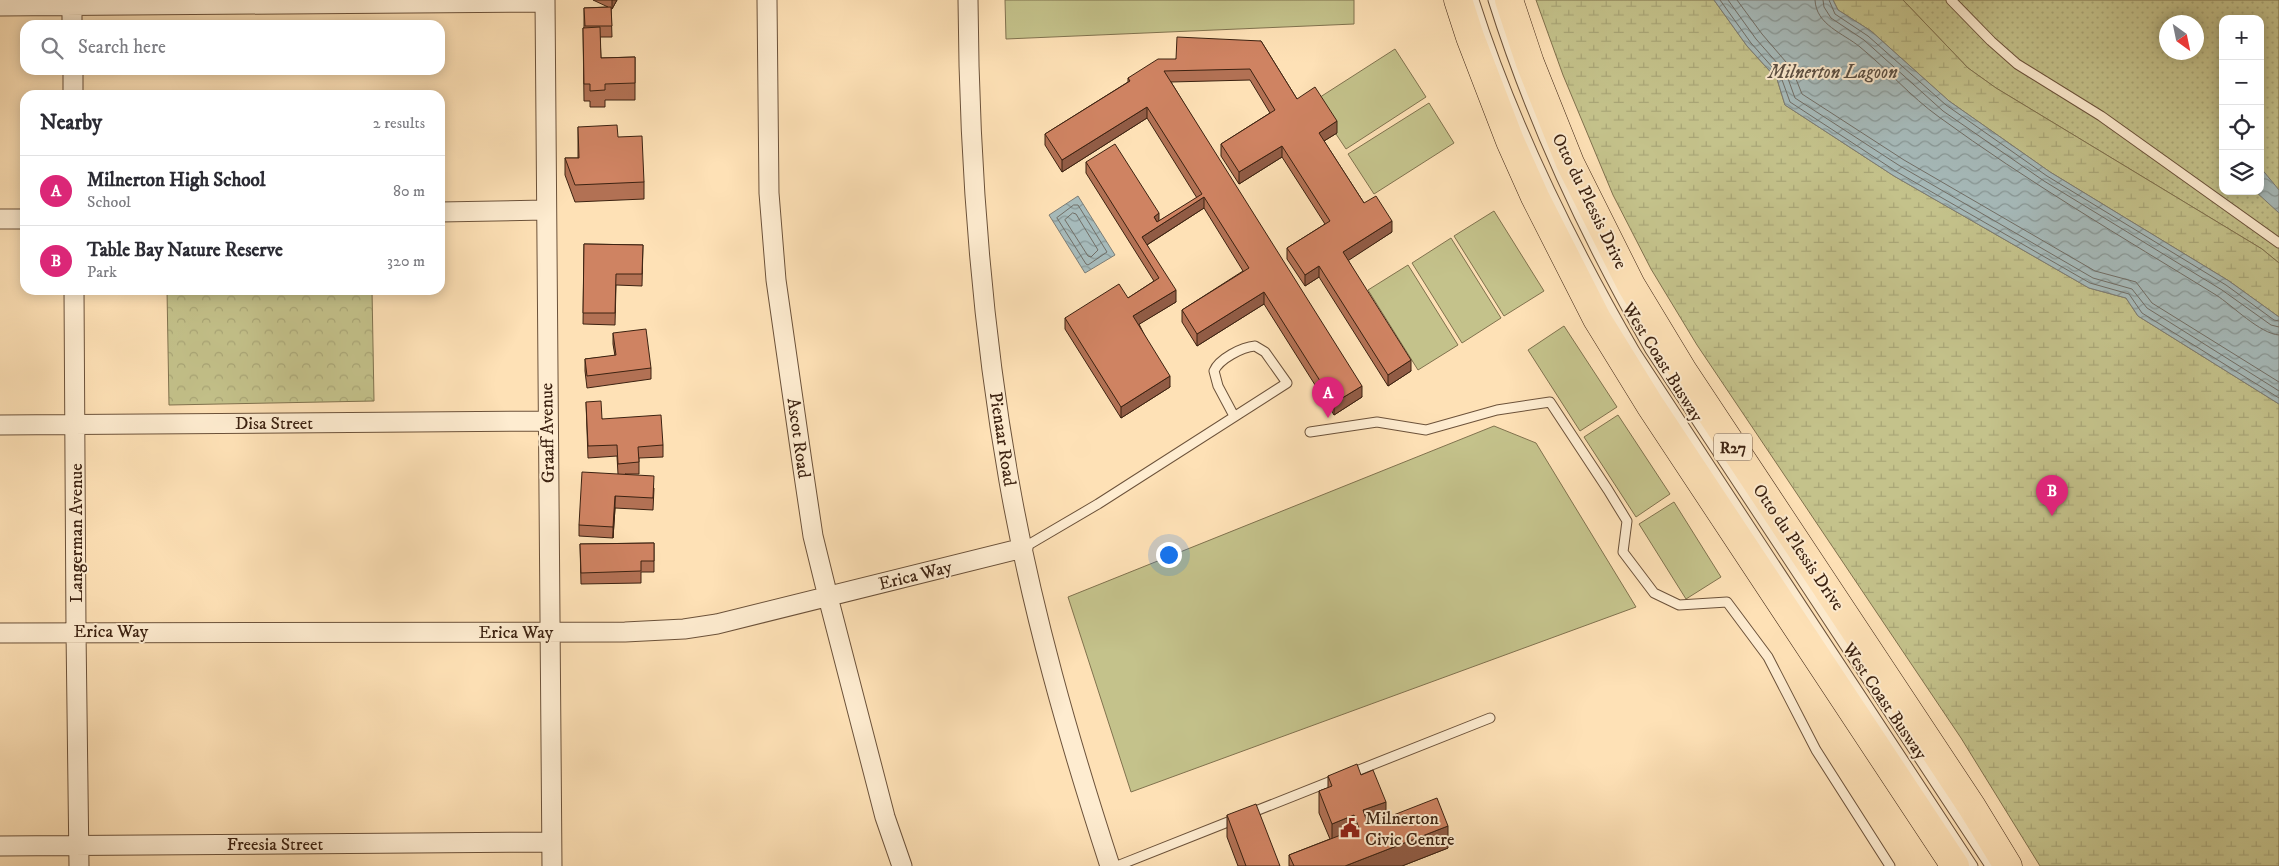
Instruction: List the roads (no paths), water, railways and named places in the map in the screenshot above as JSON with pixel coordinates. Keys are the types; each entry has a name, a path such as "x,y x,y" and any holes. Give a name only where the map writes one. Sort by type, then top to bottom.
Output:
{"main road":[{"name":"R27","path":"1458,0 1496,107 1517,157 1539,206 1597,319 1650,405 1955,866"},
{"name":"Otto du Plessis Drive","path":"1509,0 1530,63 1570,163 1592,210 1635,292 1683,371 1972,807 2008,866"}],"street":[{"name":"Ascot Road","path":"767,0 769,193 776,280 812,527 828,597 885,817 902,866"},
{"name":"Pienaar Road","path":"968,0 968,70 978,252 999,417 1023,548 1052,675 1110,866"},
{"path":"0,6 72,3 545,1"},
{"name":"Graaff Avenue","path":"545,1 550,842 552,866"},
{"path":"72,3 72,20"},
{"path":"73,75 73,90"},
{"path":"445,212 545,210"},
{"path":"0,219 20,219"},
{"name":"Langerman Avenue","path":"74,295 76,631 80,866"},
{"name":"Disa Street","path":"0,425 547,422"},
{"name":"Erica Way","path":"0,633 76,631 625,632 684,629 717,624 1023,548"},
{"name":"Freesia Street","path":"0,846 550,842"}],"lane":[{"name":"West Coast Busway","path":"1474,0 1490,51 1525,136 1562,217 1607,304 1634,351 1973,866"},
{"name":"West Coast Busway","path":"1493,0 1538,126 1564,186 1618,293 1656,358 1990,866"},
{"path":"1951,0 1991,41 2017,64 2101,116 2279,243"},
{"path":"1023,548 1098,504 1287,383 1265,352 1255,346 1240,350 1220,362 1214,371 1218,386 1234,416"},
{"path":"1310,432 1376,422 1426,430 1497,410 1550,402 1608,490 1626,521 1623,552 1654,594 1679,605 1727,602 1768,657 1816,750 1890,866"},
{"path":"1117,866 1490,718"}],"water":[{"name":"Milnerton Lagoon","path":"1714,0 1833,0 1838,10 1871,31 1949,101 2050,172 2229,281 2279,317 2279,404 2138,316 2126,298 2089,288 1894,176 1785,105 1777,79 1747,46"},
{"path":"2264,172 2279,190 2279,213 2259,195 2264,195"},
{"path":"1078,196 1115,255 1085,273 1049,215"}],"place":[{"name":"Milnerton High School","path":"1328,418"},
{"name":"Table Bay Nature Reserve","path":"2052,516"},
{"name":"Milnerton Civic Centre","path":"1350,828"}]}
